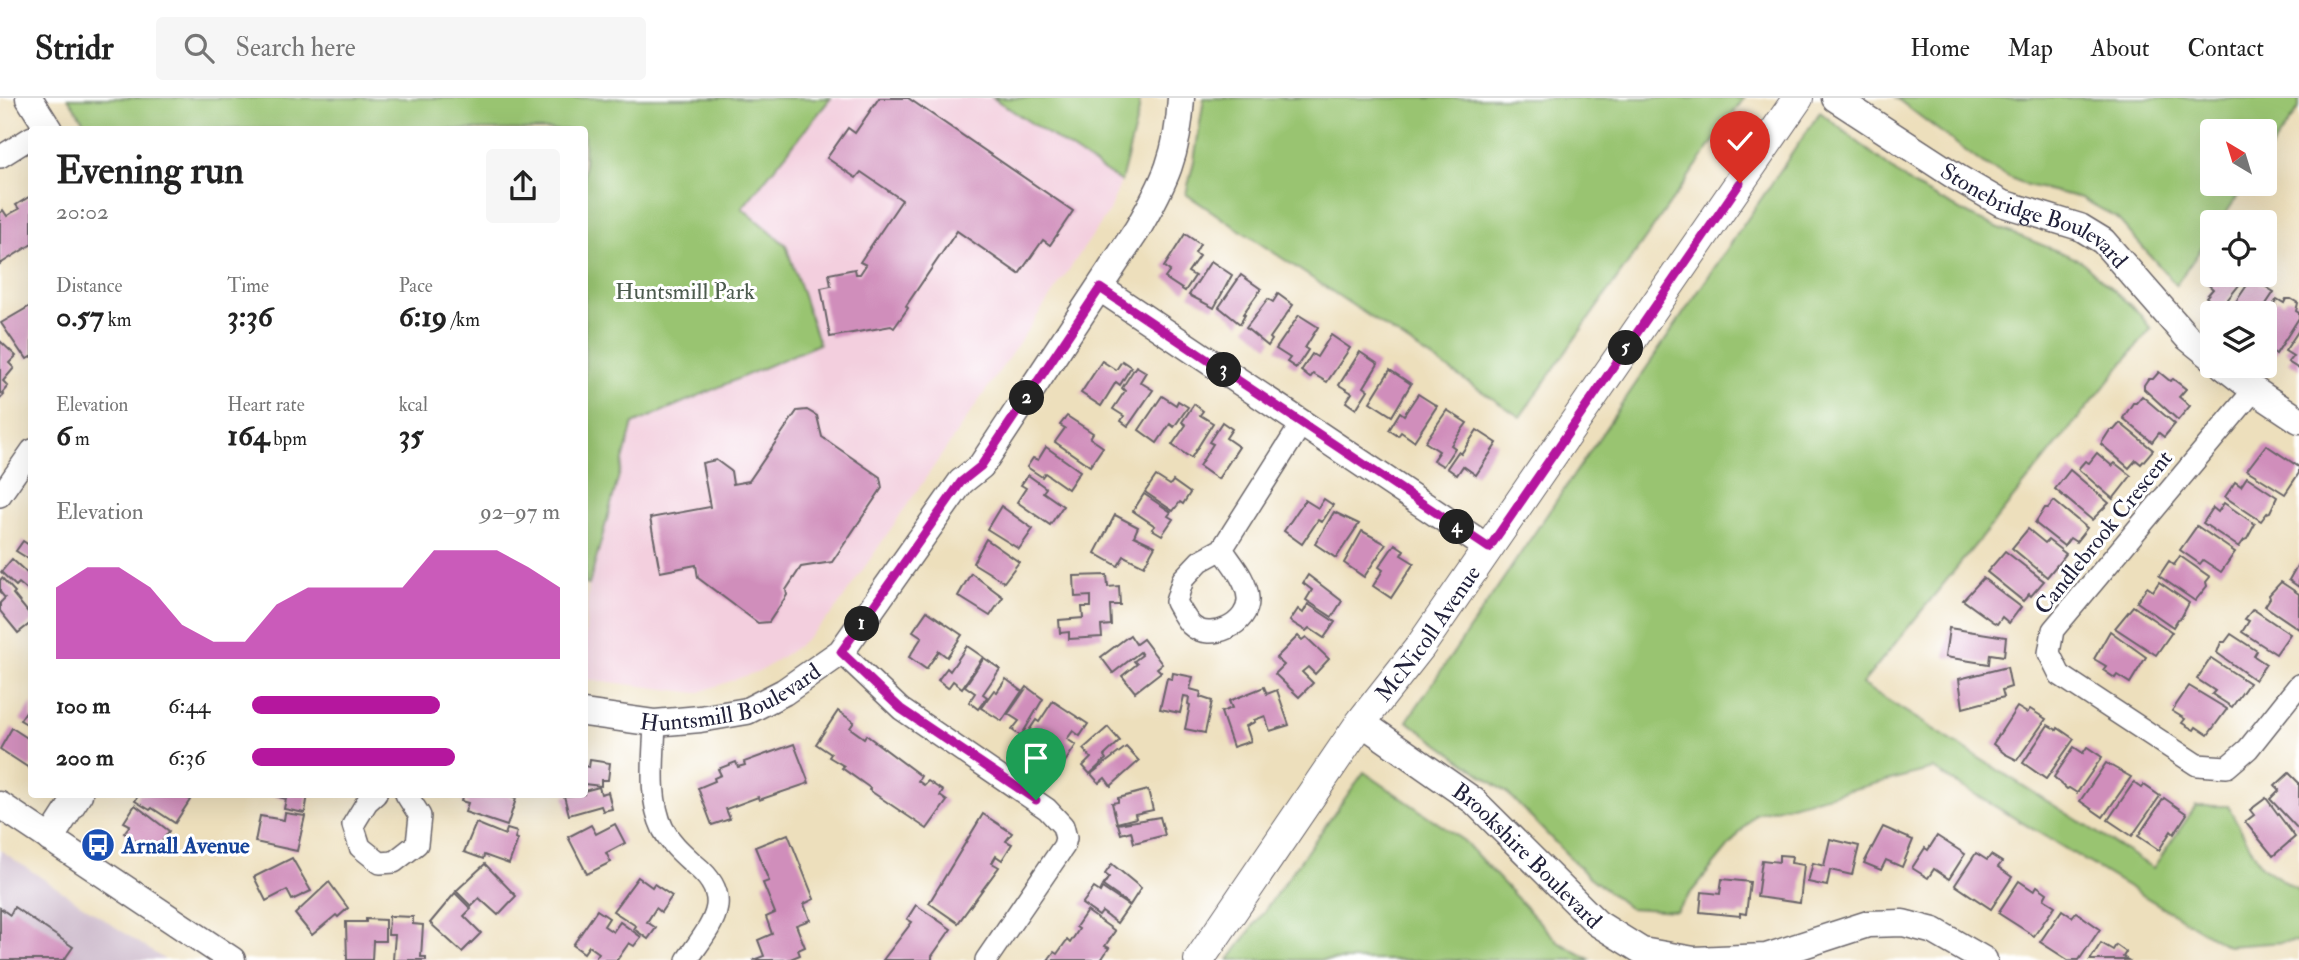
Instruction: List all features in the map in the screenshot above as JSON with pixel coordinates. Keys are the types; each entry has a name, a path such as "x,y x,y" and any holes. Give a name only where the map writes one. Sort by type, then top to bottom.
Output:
{"main road":[{"name":"McNicoll Avenue","path":"1199,960 1362,722 1420,647 1489,548 1798,98"}],"street":[{"path":"29,98 41,126"},
{"name":"Huntsmill Boulevard","path":"588,714 655,723 700,719 747,710 785,692 841,652 961,482 981,466 1137,230 1167,176 1177,142 1181,98"},
{"name":"Stonebridge Boulevard","path":"1835,98 2001,203 2080,227 2103,241 2187,337 2200,347"},
{"path":"0,157 28,139"},
{"path":"1100,288 1489,548"},
{"path":"2238,378 2299,420"},
{"name":"Candlebrook Crescent","path":"2253,390 2053,630 2049,653 2060,675 2197,765 2227,766 2248,749 2299,685"},
{"path":"1222,549 1301,423"},
{"path":"0,496 28,456"},
{"path":"841,652 901,709 1036,800 1063,826 1066,838 1064,846 986,960"},
{"name":"Brookshire Boulevard","path":"1362,722 1474,801 1597,923 1642,951 1695,960 1765,959 1868,924 1903,923 1934,931 1984,960"},
{"path":"655,723 655,795 662,827 682,854 713,881 718,900 712,923 687,960"},
{"path":"50,839 76,798"},
{"path":"372,798 353,825 360,847 380,863 394,862 417,844 420,816 409,798"},
{"path":"0,805 232,960"}],"shaded area":[{"path":"831,98 993,98 1121,182 1108,213 833,613 798,646 762,670 697,693 588,679 589,585 633,424 819,344 786,245 742,208"},
{"path":"0,850 165,960 0,960"}],"green space":[{"name":"Huntsmill Park","path":"68,98 831,98 742,208 786,245 819,344 633,424 588,585 588,126 87,126"},
{"path":"993,98 1139,98 1139,111 1121,182"},
{"path":"1204,98 1744,98 1520,417 1186,194"},
{"path":"1896,98 2299,98 2299,108 2277,140 2277,119 2200,119 2200,196 2238,196 2228,210 2200,210 2200,250 2176,285 2117,218 2081,198 2023,184 1983,164"},
{"path":"1820,112 1912,185 1977,219 2080,260 2138,312 2151,329 1862,684 2153,868 2196,806 2228,806 2261,866 2299,891 2299,941 2227,946 1933,769 1755,814 1676,911 1629,908 1587,875 1508,794 1407,721"},
{"path":"1364,772 1464,841 1558,942 1591,960 1229,960"}],"building":[{"path":"879,98 908,98 1073,211 1050,245 1043,240 1019,274 957,231 894,328 891,326 830,337 821,288 831,286 829,274 855,269 856,274 860,274 866,265 860,262 902,200 861,172 856,178 827,158 848,128 855,133"},
{"path":"28,198 28,246 0,264 0,213 3,210 7,216 19,209 16,205"},
{"path":"1185,234 1200,244 1195,253 1199,256 1188,272 1195,276 1185,291 1165,278 1170,271 1164,267"},
{"path":"1211,261 1232,275 1214,308 1189,295"},
{"path":"1241,275 1261,289 1243,314 1245,315 1240,324 1219,307"},
{"path":"2211,287 2237,287 2226,301 2211,301 2206,297 2213,289"},
{"path":"2246,287 2266,287 2274,292 2268,301 2236,301"},
{"path":"1278,294 1293,305 1270,338 1272,340 1268,346 1246,328 1268,299 1273,302"},
{"path":"2277,299 2284,303 2286,299 2291,299 2298,303 2296,311 2299,313 2299,318 2277,352 2277,301"},
{"path":"28,307 28,358 22,354 1,323"},
{"path":"1299,315 1318,327 1296,368 1287,362 1290,358 1276,349"},
{"path":"2299,330 2299,369 2288,362 2293,356 2285,351"},
{"path":"1331,335 1350,348 1327,382 1313,374 1310,378 1301,371 1312,354 1317,357"},
{"path":"0,341 16,356 9,363 14,368 3,381 8,386 0,399"},
{"path":"1360,352 1378,364 1364,387 1368,390 1356,409 1346,402 1352,393 1339,385"},
{"path":"1102,361 1116,370 1122,361 1131,367 1120,385 1116,382 1101,406 1081,393"},
{"path":"1136,366 1146,372 1140,382 1153,390 1128,426 1121,421 1124,416 1113,409"},
{"path":"1390,370 1411,384 1392,416 1370,402"},
{"path":"2159,372 2186,389 2179,397 2190,406 2178,420 2144,389 2148,379 2153,379"},
{"path":"1418,394 1437,406 1414,441 1401,432 1398,436 1389,430 1400,412 1404,415"},
{"path":"1162,396 1176,405 1178,401 1188,407 1174,427 1170,424 1157,443 1139,430"},
{"path":"2142,396 2175,424 2164,437 2159,433 2152,442 2123,418 2133,403"},
{"path":"1194,404 1203,411 1200,415 1213,423 1191,458 1172,445 1186,425 1182,422"},
{"path":"807,410 817,416 822,437 880,477 882,488 832,562 801,567 769,622 758,623 698,578 696,565 660,572 650,518 710,507 702,463 716,460 731,471 733,484 749,481 797,411"},
{"path":"1447,410 1467,423 1451,445 1455,448 1443,466 1433,460 1439,451 1425,442"},
{"path":"1067,416 1093,433 1090,438 1103,447 1090,466 1055,442 1065,428 1060,425"},
{"path":"1222,422 1232,429 1226,438 1239,447 1218,479 1199,466 1213,444 1209,442"},
{"path":"2120,423 2153,450 2141,464 2136,460 2129,468 2101,444 2110,430 2114,430"},
{"path":"1477,430 1497,443 1476,475 1463,466 1457,475 1447,468 1458,452 1461,454"},
{"path":"2266,445 2299,467 2299,473 2285,494 2247,470"},
{"path":"1046,447 1080,471 1068,489 1045,473 1042,477 1027,467 1033,458 1038,460"},
{"path":"2097,453 2112,466 2115,463 2131,476 2113,499 2078,469 2085,461 2089,463"},
{"path":"2070,470 2109,503 2092,520 2055,489"},
{"path":"1028,475 1046,488 1043,492 1063,506 1050,525 1017,502 1026,488 1021,485"},
{"path":"1156,476 1170,485 1173,481 1190,493 1183,504 1180,502 1173,511 1145,492"},
{"path":"2247,477 2277,497 2270,512 2261,521 2225,497 2235,482 2241,486"},
{"path":"1144,494 1171,512 1168,516 1173,519 1162,535 1152,529 1155,526 1133,511"},
{"path":"1324,499 1333,505 1322,522 1318,520 1302,544 1284,531 1305,500 1318,508"},
{"path":"2054,501 2087,528 2076,542 2070,538 2064,546 2035,523 2045,508"},
{"path":"2224,503 2255,524 2239,547 2203,523 2213,508 2218,512"},
{"path":"1001,506 1033,529 1019,549 987,529"},
{"path":"1334,512 1359,524 1336,558 1315,544"},
{"path":"1115,515 1138,527 1134,536 1155,546 1144,566 1124,556 1118,566 1095,553"},
{"path":"2197,526 2235,552 2221,572 2203,560 2200,564 2180,550"},
{"path":"2028,529 2045,543 2048,540 2066,554 2047,577 2012,548"},
{"path":"1362,531 1386,544 1364,577 1344,563"},
{"path":"986,539 1019,562 1004,582 973,563"},
{"path":"23,541 28,544 28,558 16,551"},
{"path":"1395,544 1404,550 1401,555 1414,563 1391,598 1373,586 1383,570 1379,567"},
{"path":"2005,551 2044,581 2023,601 1987,572"},
{"path":"2180,556 2210,577 2206,582 2207,586 2195,601 2159,576 2169,561 2174,565"},
{"path":"12,559 28,574 28,591 19,583 16,586 1,572"},
{"path":"2299,562 2299,587 2289,580"},
{"path":"971,573 1003,597 990,616 958,596"},
{"path":"1107,575 1108,587 1119,586 1120,605 1110,605 1111,625 1101,626 1102,637 1069,639 1069,632 1060,633 1059,620 1083,618 1082,607 1091,607 1091,596 1075,597 1074,576"},
{"path":"1308,575 1342,601 1332,617 1306,600 1312,590 1303,583"},
{"path":"2,578 15,592 13,594 28,612 28,625 18,633 0,611 0,603 5,598 0,592"},
{"path":"1983,578 2021,607 2009,623 2002,617 1997,624 1993,622 1963,600"},
{"path":"2159,582 2189,603 2173,627 2137,602 2147,587 2153,591"},
{"path":"2281,582 2299,594 2299,629 2265,606 2269,595"},
{"path":"1308,604 1335,622 1324,638 1309,628 1306,631 1290,621 1298,609 1303,613"},
{"path":"2133,606 2172,632 2156,655 2115,628"},
{"path":"2253,609 2290,634 2276,654 2242,632 2249,621 2245,619"},
{"path":"927,611 962,635 947,657 939,651 926,669 909,657 922,637 913,631"},
{"path":"1949,628 2006,637 2004,656 1990,654 1989,664 1945,657"},
{"path":"2110,631 2146,657 2130,683 2103,670 2106,666 2094,659"},
{"path":"2231,634 2257,651 2254,656 2266,664 2255,680 2217,653 2221,642 2225,642"},
{"path":"1130,635 1136,644 1143,639 1162,664 1157,668 1161,672 1135,692 1122,676 1137,664 1134,661 1142,655 1140,652 1113,673 1101,657"},
{"path":"1298,636 1302,640 1306,637 1329,659 1315,674 1308,667 1302,672 1313,683 1299,697 1275,674 1284,665 1276,658"},
{"path":"967,646 983,657 962,688 953,681 948,688 938,680 947,668 950,671"},
{"path":"984,658 1000,669 983,694 987,697 978,709 969,702 975,693 965,686"},
{"path":"2211,658 2249,683 2232,707 2212,694 2215,691 2197,679"},
{"path":"2007,667 2011,687 2002,690 2004,697 1963,708 1959,679"},
{"path":"1173,673 1193,677 1190,689 1201,692 1200,697 1212,701 1205,733 1185,729 1189,697 1184,696 1180,713 1160,709 1167,678 1172,679"},
{"path":"1006,679 1022,691 1002,721 981,708"},
{"path":"2189,686 2227,709 2208,735 2196,727 2194,730 2182,723 2185,719 2172,711"},
{"path":"1027,687 1043,699 1021,736 1012,730 1019,721 1008,714"},
{"path":"1264,687 1267,694 1277,690 1289,725 1270,731 1265,716 1254,720 1255,722 1246,726 1251,741 1233,747 1221,712 1232,708 1229,701"},
{"path":"1053,701 1088,724 1080,736 1073,731 1067,739 1076,745 1061,768 1052,761 1055,756 1035,742 1031,747 1022,741"},
{"path":"2017,707 2027,713 2030,709 2046,719 2017,760 1993,744"},
{"path":"28,709 28,725 20,720"},
{"path":"838,711 854,722 850,728 864,738 866,735 921,776 918,781 924,785 928,781 943,791 940,796 947,801 927,829 869,790 870,788 842,768 844,766 829,757 831,754 816,744"},
{"path":"2048,725 2074,739 2046,779 2023,763"},
{"path":"1108,727 1120,741 1090,774 1083,766 1091,758 1083,749"},
{"path":"12,728 28,738 28,767 0,749"},
{"path":"794,744 809,783 726,809 730,819 712,825 698,788 715,781 714,778 721,775 718,769 736,762 738,767 745,765 744,762"},
{"path":"1126,747 1139,761 1111,786 1105,778 1099,783 1091,774"},
{"path":"2074,747 2083,753 2087,747 2102,757 2077,793 2067,789 2054,777"},
{"path":"590,760 610,763 608,780 601,780 601,786 588,784"},
{"path":"2106,763 2131,777 2103,817 2080,801"},
{"path":"2289,773 2299,783 2299,830 2270,799 2279,790 2275,786"},
{"path":"2134,782 2160,796 2132,836 2108,820"},
{"path":"599,787 601,794 608,792 612,809 603,811 601,806 569,815 565,798 588,798 588,790"},
{"path":"1148,790 1153,810 1135,814 1136,818 1117,823 1112,803 1118,802 1118,798"},
{"path":"137,798 190,800 175,823 135,801"},
{"path":"282,798 307,798 305,813 284,809 286,799"},
{"path":"462,798 516,799 507,826 465,812 468,803 461,801"},
{"path":"2164,798 2187,814 2174,834 2171,831 2159,850 2138,836"},
{"path":"2266,798 2295,837 2273,856 2245,822 2254,815 2250,810"},
{"path":"135,805 169,831 154,853 124,833 130,825 124,822"},
{"path":"285,813 305,816 297,851 255,842 260,816 284,820"},
{"path":"983,814 1012,833 1006,841 1012,844 1002,860 996,856 992,863 999,867 958,923 929,903"},
{"path":"1160,817 1165,835 1134,843 1131,831 1121,834 1118,824"},
{"path":"476,823 505,835 507,829 517,832 515,838 518,839 509,864 484,855 483,859 464,852"},
{"path":"615,824 625,843 606,853 611,862 587,874 568,837 591,825 596,834"},
{"path":"1883,827 1913,840 1902,867 1886,860 1881,870 1864,863"},
{"path":"788,834 814,899 804,904 810,920 796,925 805,947 798,950 800,955 788,960 753,960 764,956 758,940 772,934 766,917 775,913 763,883 769,881 755,847"},
{"path":"1937,836 1965,854 1949,879 1934,869 1928,878 1912,868"},
{"path":"1830,839 1859,846 1852,875 1830,870 1827,886 1808,882 1813,863 1824,866"},
{"path":"1976,853 1987,860 1991,855 2002,862 1998,867 2012,877 1991,909 1955,885"},
{"path":"1779,855 1792,856 1791,863 1804,865 1800,903 1757,897 1762,860 1779,862"},
{"path":"292,858 311,891 292,900 287,890 266,901 254,877"},
{"path":"485,864 516,896 498,915 479,898 471,906 456,891"},
{"path":"1112,864 1141,888 1130,905 1103,886 1109,877 1105,874"},
{"path":"638,877 672,896 661,912 656,908 647,922 656,928 648,939 634,929 636,926 613,911"},
{"path":"1722,879 1750,882 1746,914 1740,913 1740,916 1700,912 1702,892 1720,894"},
{"path":"2019,881 2034,891 2037,886 2047,893 2044,899 2055,906 2034,936 1998,913"},
{"path":"329,882 348,908 312,935 295,914"},
{"path":"1094,888 1100,892 1102,888 1129,906 1117,923 1102,912 1099,916 1082,904"},
{"path":"455,893 471,909 464,916 481,933 462,952 430,923"},
{"path":"916,905 951,929 932,960 883,960 912,922 907,919"},
{"path":"14,907 73,947 64,960 0,960 0,908 10,915"},
{"path":"597,910 609,918 604,926 613,932 620,922 641,937 634,946 629,943 617,960 594,960 599,953 589,946 584,953 573,945"},
{"path":"2062,910 2072,917 2076,912 2100,929 2079,960 2068,960 2040,942"},
{"path":"1087,911 1115,931 1105,946 1109,948 1101,960 1048,960 1054,952 1057,954 1067,940 1070,943 1079,929 1076,927"},
{"path":"389,916 413,917 413,924 423,925 421,957 426,957 426,960 393,960 395,935 388,935"},
{"path":"366,919 385,920 385,941 373,941 372,960 347,960 346,922 366,922"},
{"path":"2101,943 2113,950 2116,945 2126,952 2123,957 2128,960 2090,960"}],"place":[{"name":"Arnall Avenue","path":"98,845"}],"route":[{"path":"1036,800 901,709 841,652 961,482 981,466 1100,288 1489,548 1740,183"}]}
